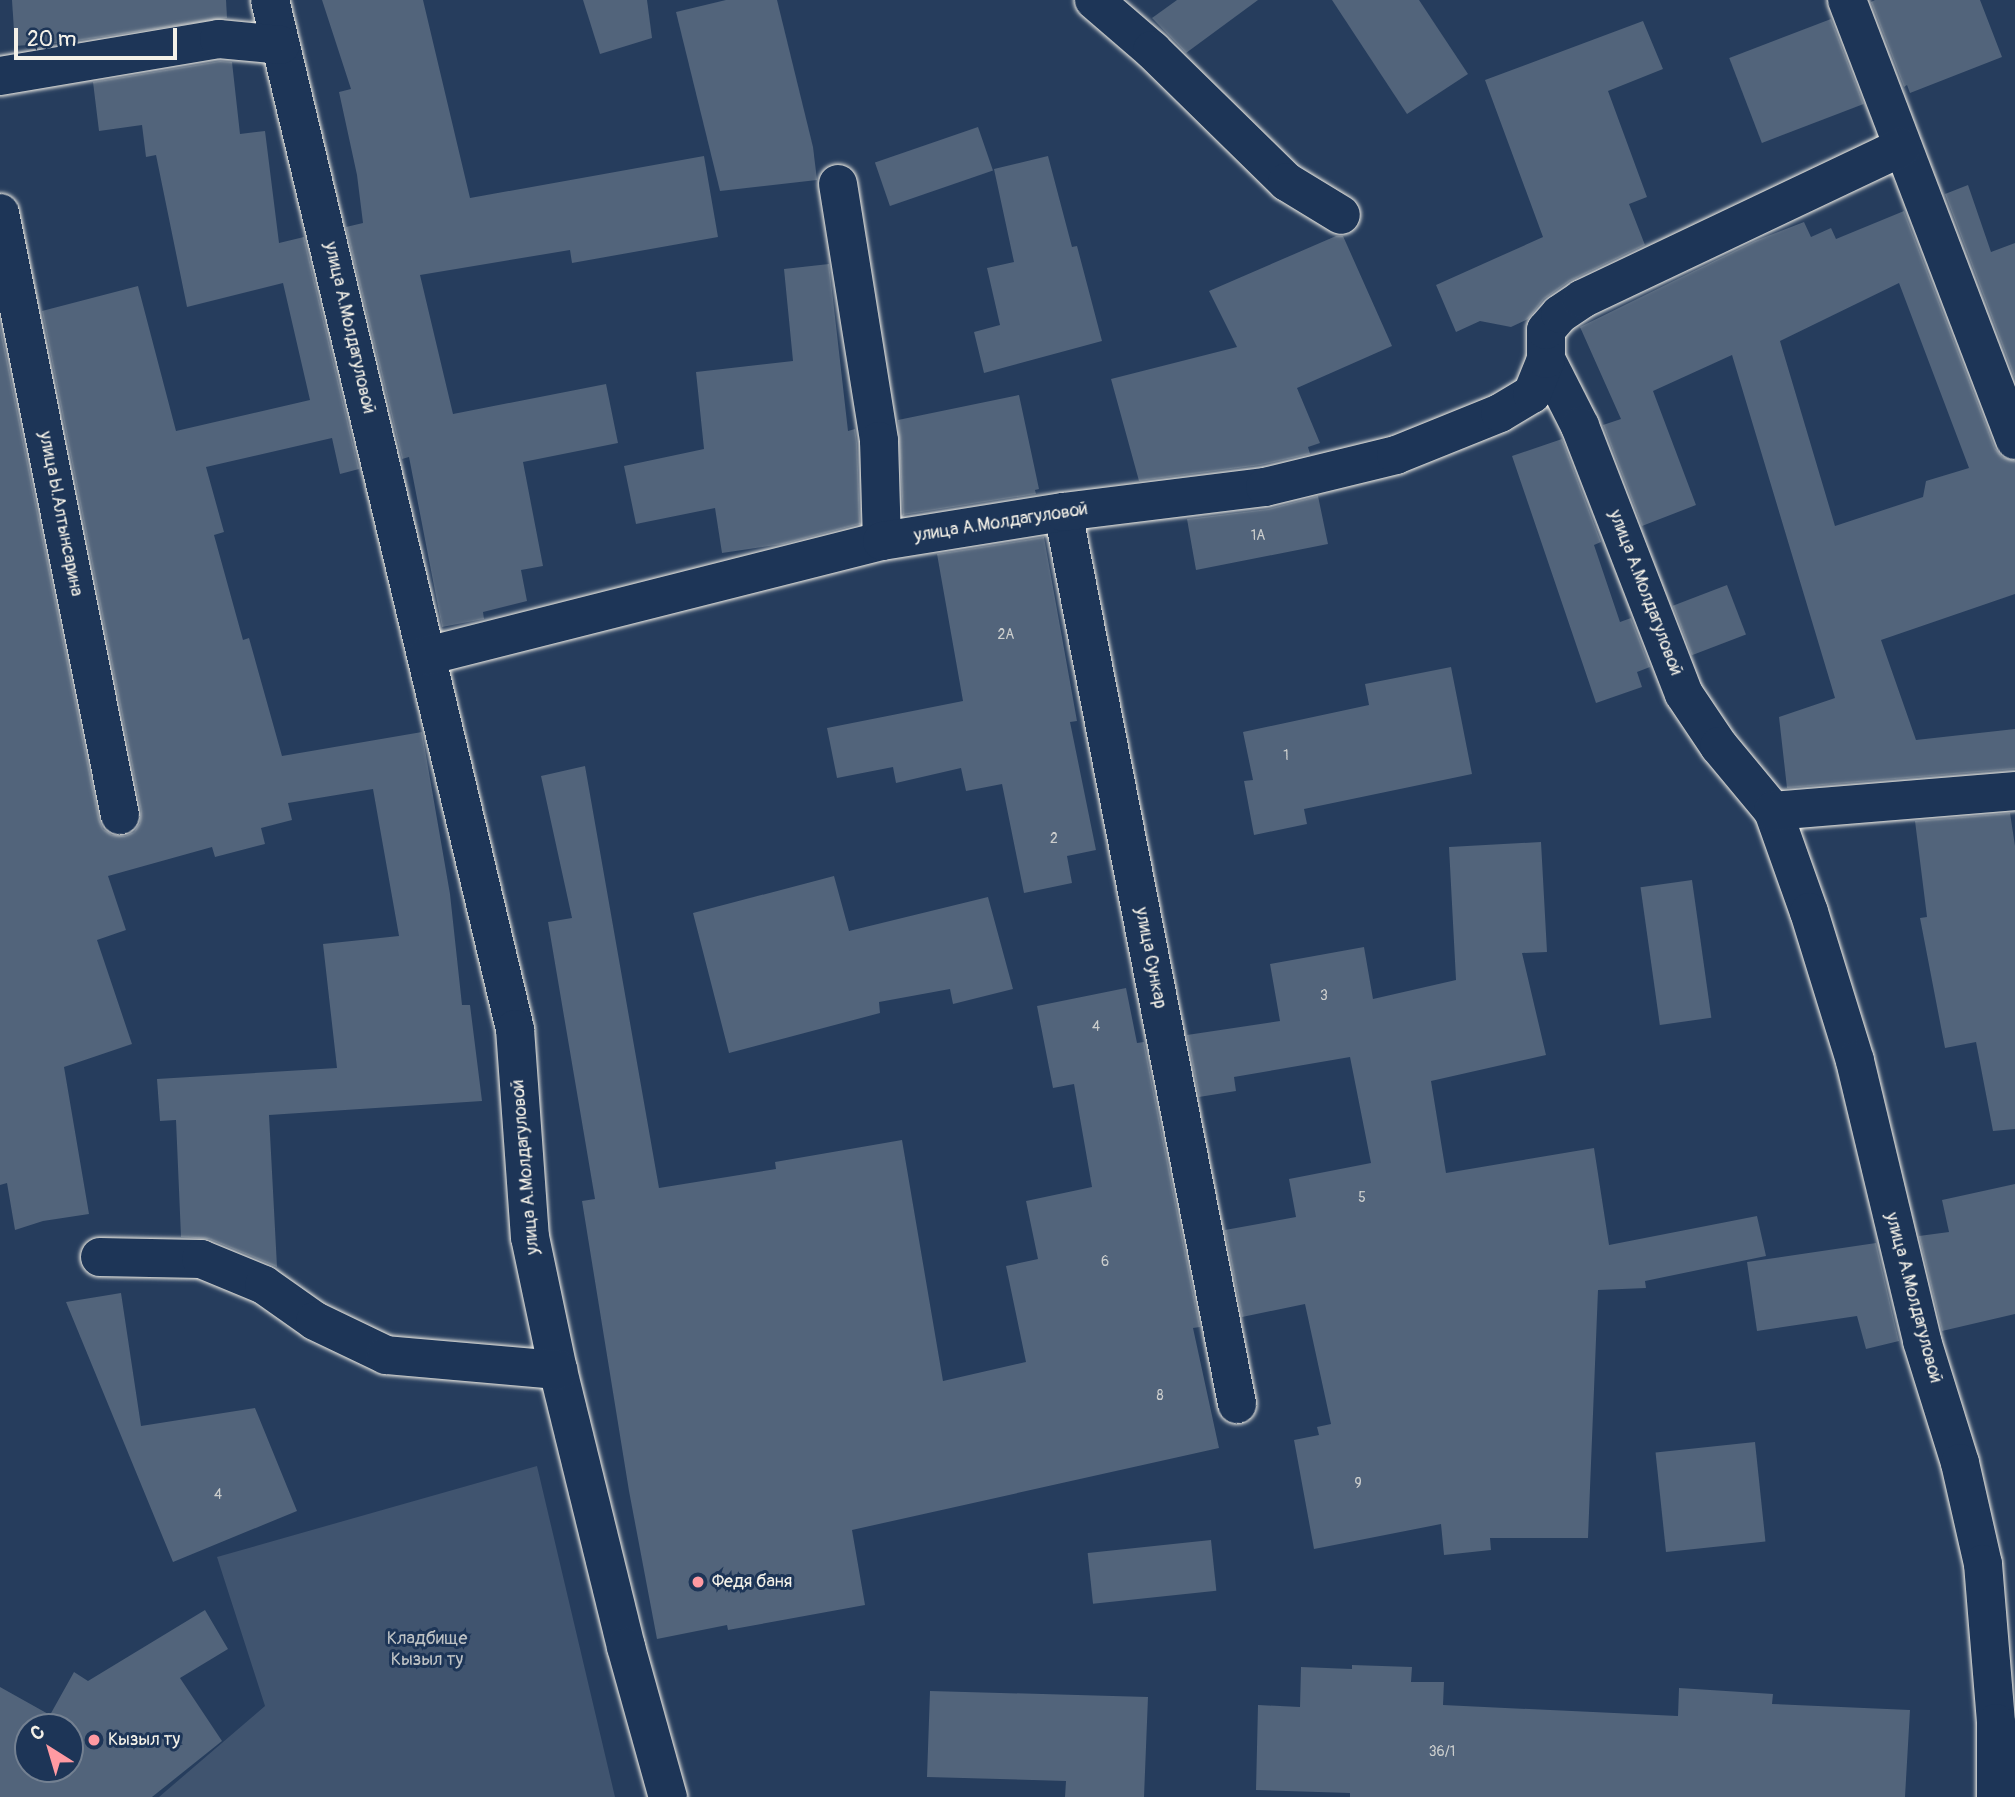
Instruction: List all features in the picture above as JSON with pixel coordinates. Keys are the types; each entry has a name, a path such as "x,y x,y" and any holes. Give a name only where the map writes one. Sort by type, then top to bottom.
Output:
{"street":[{"name":"улица А.Молдагуловой","path":"270,0 515,1029 530,1237 558,1370 626,1647 668,1797"},
{"path":"1094,0 1152,50 1287,182 1341,215"},
{"path":"1847,0 2015,440"},
{"path":"0,76 219,39 281,45"},
{"name":"улица А.Молдагуловой","path":"427,656 883,541 1063,512 1265,487 1395,455 1500,413 1532,394 1546,359 1546,330 1560,314 1582,299 1902,147"},
{"path":"838,184 879,440 883,541"},
{"name":"улица Ы.Алтынсарина","path":"0,213 120,815"},
{"name":"улица А.Молдагуловой","path":"1546,359 1580,426 1684,694 1719,746 1773,811 1809,912 1855,1061 1922,1342 1960,1463 1983,1564 1996,1723 1996,1797"},
{"name":"улица Сункар","path":"1063,512 1237,1404"},
{"path":"1773,811 2015,791"},
{"path":"100,1256 201,1259 264,1285 315,1321 386,1355 558,1370"}],"green space":[{"name":"Кладбище Кызыл ту","path":"537,1466 615,1797 159,1797 265,1706 217,1557"}],"building":[{"path":"12,0 226,0 227,18 69,42 15,46"},
{"path":"322,0 423,0 470,198 704,156 718,237 572,263 570,250 420,275 453,414 606,384 618,443 523,462 543,566 521,570 527,601 483,612 484,619 442,627 409,457 402,459 346,227 363,223 357,175 339,92 351,89"},
{"path":"583,0 647,0 652,38 600,54"},
{"path":"726,0 777,0 813,147 817,180 720,191 676,12"},
{"path":"1177,0 1258,0 1186,53 1152,18"},
{"path":"1332,0 1419,0 1468,74 1407,114"},
{"path":"1980,0 2002,57 1910,93 1907,85 1904,87 1871,2"},
{"path":"1831,19 1864,104 1762,143 1729,58"},
{"path":"1643,21 1663,69 1608,91 1647,197 1629,204 1645,245 1570,281 1544,299 1528,319 1511,327 1480,321 1456,332 1436,285 1543,237 1485,80"},
{"path":"220,61 232,62 240,134 265,131 279,243 304,237 359,469 340,474 332,438 206,467 224,532 214,535 243,640 249,638 282,756 422,732 450,894 462,1005 470,1005 482,1101 269,1115 277,1267 209,1239 181,1237 176,1120 160,1121 157,1079 337,1068 323,944 399,936 373,789 288,803 292,820 261,828 265,844 215,857 212,847 108,876 126,930 97,940 132,1044 64,1067 89,1214 43,1221 15,1230 7,1183 0,1185 0,325 99,819 103,829 112,835 125,836 134,832 140,823 141,811 42,311 138,286 176,431 310,400 283,283 187,307 156,155 146,157 142,125 99,131 93,82"},
{"path":"978,127 993,170 890,206 875,162"},
{"path":"1048,156 1072,247 1077,246 1102,341 984,373 974,332 1000,325 987,268 1014,262 994,169"},
{"path":"1968,185 1991,252 2015,243 2015,379 1945,194"},
{"path":"1904,211 1995,448 2002,457 2015,461 2015,594 1881,640 1916,740 2015,729 2015,769 1787,788 1779,717 1835,698 1732,355 1653,391 1696,505 1642,526 1603,425 1621,419 1580,327 1755,241 1804,222 1811,237 1831,228 1836,239","holes":["1899,283 1969,468 1926,481 1923,497 1835,526 1780,341"]},
{"path":"1336,236 1343,236 1392,346 1297,388 1320,443 1308,447 1310,454 1261,465 1139,481 1111,379 1237,347 1209,291"},
{"path":"829,264 848,431 855,429 857,443 860,524 783,544 722,553 715,508 636,524 624,466 704,449 696,372 793,361 784,269"},
{"path":"1019,395 1039,489 1035,490 1036,494 903,515 898,420"},
{"path":"1562,439 1601,542 1594,545 1620,622 1631,618 1650,667 1637,672 1642,687 1596,703 1512,456"},
{"path":"1318,496 1328,544 1196,570 1187,519 1268,509"},
{"path":"1044,537 1077,721 1070,722 1096,850 1067,856 1072,883 1024,893 1002,784 966,791 961,768 896,783 893,767 837,778 827,728 963,701 937,554"},
{"path":"1727,585 1746,634 1692,655 1673,606"},
{"path":"1451,667 1472,774 1304,809 1307,824 1254,835 1244,781 1253,780 1243,732 1369,705 1365,684"},
{"path":"585,766 659,1188 776,1169 775,1162 902,1140 943,1381 1026,1362 1006,1266 1038,1259 1026,1201 1092,1187 1074,1084 1053,1088 1037,1006 1126,988 1137,1043 1144,1042 1200,1327 1193,1328 1219,1448 852,1530 865,1605 728,1630 727,1625 657,1639 629,1491 582,1201 595,1199 548,922 572,918 541,776"},
{"path":"2010,813 2015,846 2015,1129 1993,1131 1976,1042 1945,1048 1920,918 1927,917 1915,821"},
{"path":"1541,842 1547,952 1522,953 1546,1055 1431,1081 1446,1173 1594,1148 1609,1245 1757,1216 1766,1256 1645,1281 1646,1288 1598,1290 1588,1538 1490,1538 1491,1550 1444,1555 1441,1524 1314,1549 1294,1440 1319,1435 1317,1427 1331,1424 1305,1304 1242,1317 1225,1230 1296,1217 1289,1179 1371,1163 1350,1057 1234,1077 1236,1091 1199,1097 1187,1035 1280,1021 1270,964 1364,947 1373,999 1456,980 1449,847"},
{"path":"834,876 849,931 988,897 1013,989 953,1004 950,989 879,1002 880,1013 729,1053 693,913"},
{"path":"1692,880 1711,1018 1660,1025 1641,887"},
{"path":"2015,1184 2015,1314 1942,1331 1919,1236 1949,1232 1942,1200"},
{"path":"1876,1243 1899,1341 1866,1349 1857,1316 1757,1331 1747,1262"},
{"path":"121,1293 141,1426 255,1408 297,1511 173,1562 66,1302"},
{"path":"1755,1442 1765,1541 1666,1552 1656,1452"},
{"path":"1211,1540 1216,1591 1093,1604 1088,1553"},
{"path":"205,1610 228,1649 180,1678 222,1741 152,1797 0,1797 0,1687 46,1713 14,1713 14,1783 84,1783 84,1713 51,1713 74,1672 88,1681"},
{"path":"1352,1665 1412,1667 1411,1682 1444,1682 1443,1705 1678,1716 1679,1688 1773,1694 1772,1704 1910,1710 1905,1797 1350,1797 1350,1793 1256,1790 1258,1705 1300,1707 1301,1667 1352,1669"},
{"path":"930,1691 1148,1697 1144,1797 1065,1797 1066,1781 927,1777"}],"place":[{"name":"Федя баня","path":"698,1582"},
{"name":"Кызыл ту","path":"94,1740"}]}
